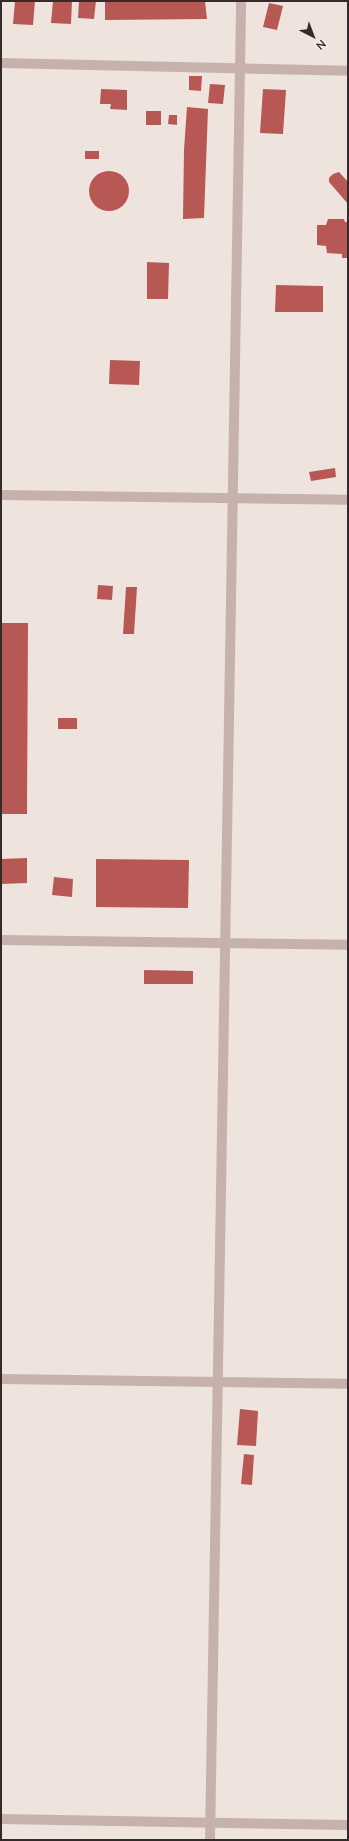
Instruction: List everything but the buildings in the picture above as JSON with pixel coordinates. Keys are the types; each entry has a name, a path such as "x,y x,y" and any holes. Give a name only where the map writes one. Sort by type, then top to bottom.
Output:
{"street":[{"path":"210,1840 241,1"},
{"path":"1,63 348,71"},
{"path":"1,495 348,500"},
{"path":"1,940 348,945"},
{"path":"1,1379 348,1384"},
{"path":"1,1819 348,1825"}]}
